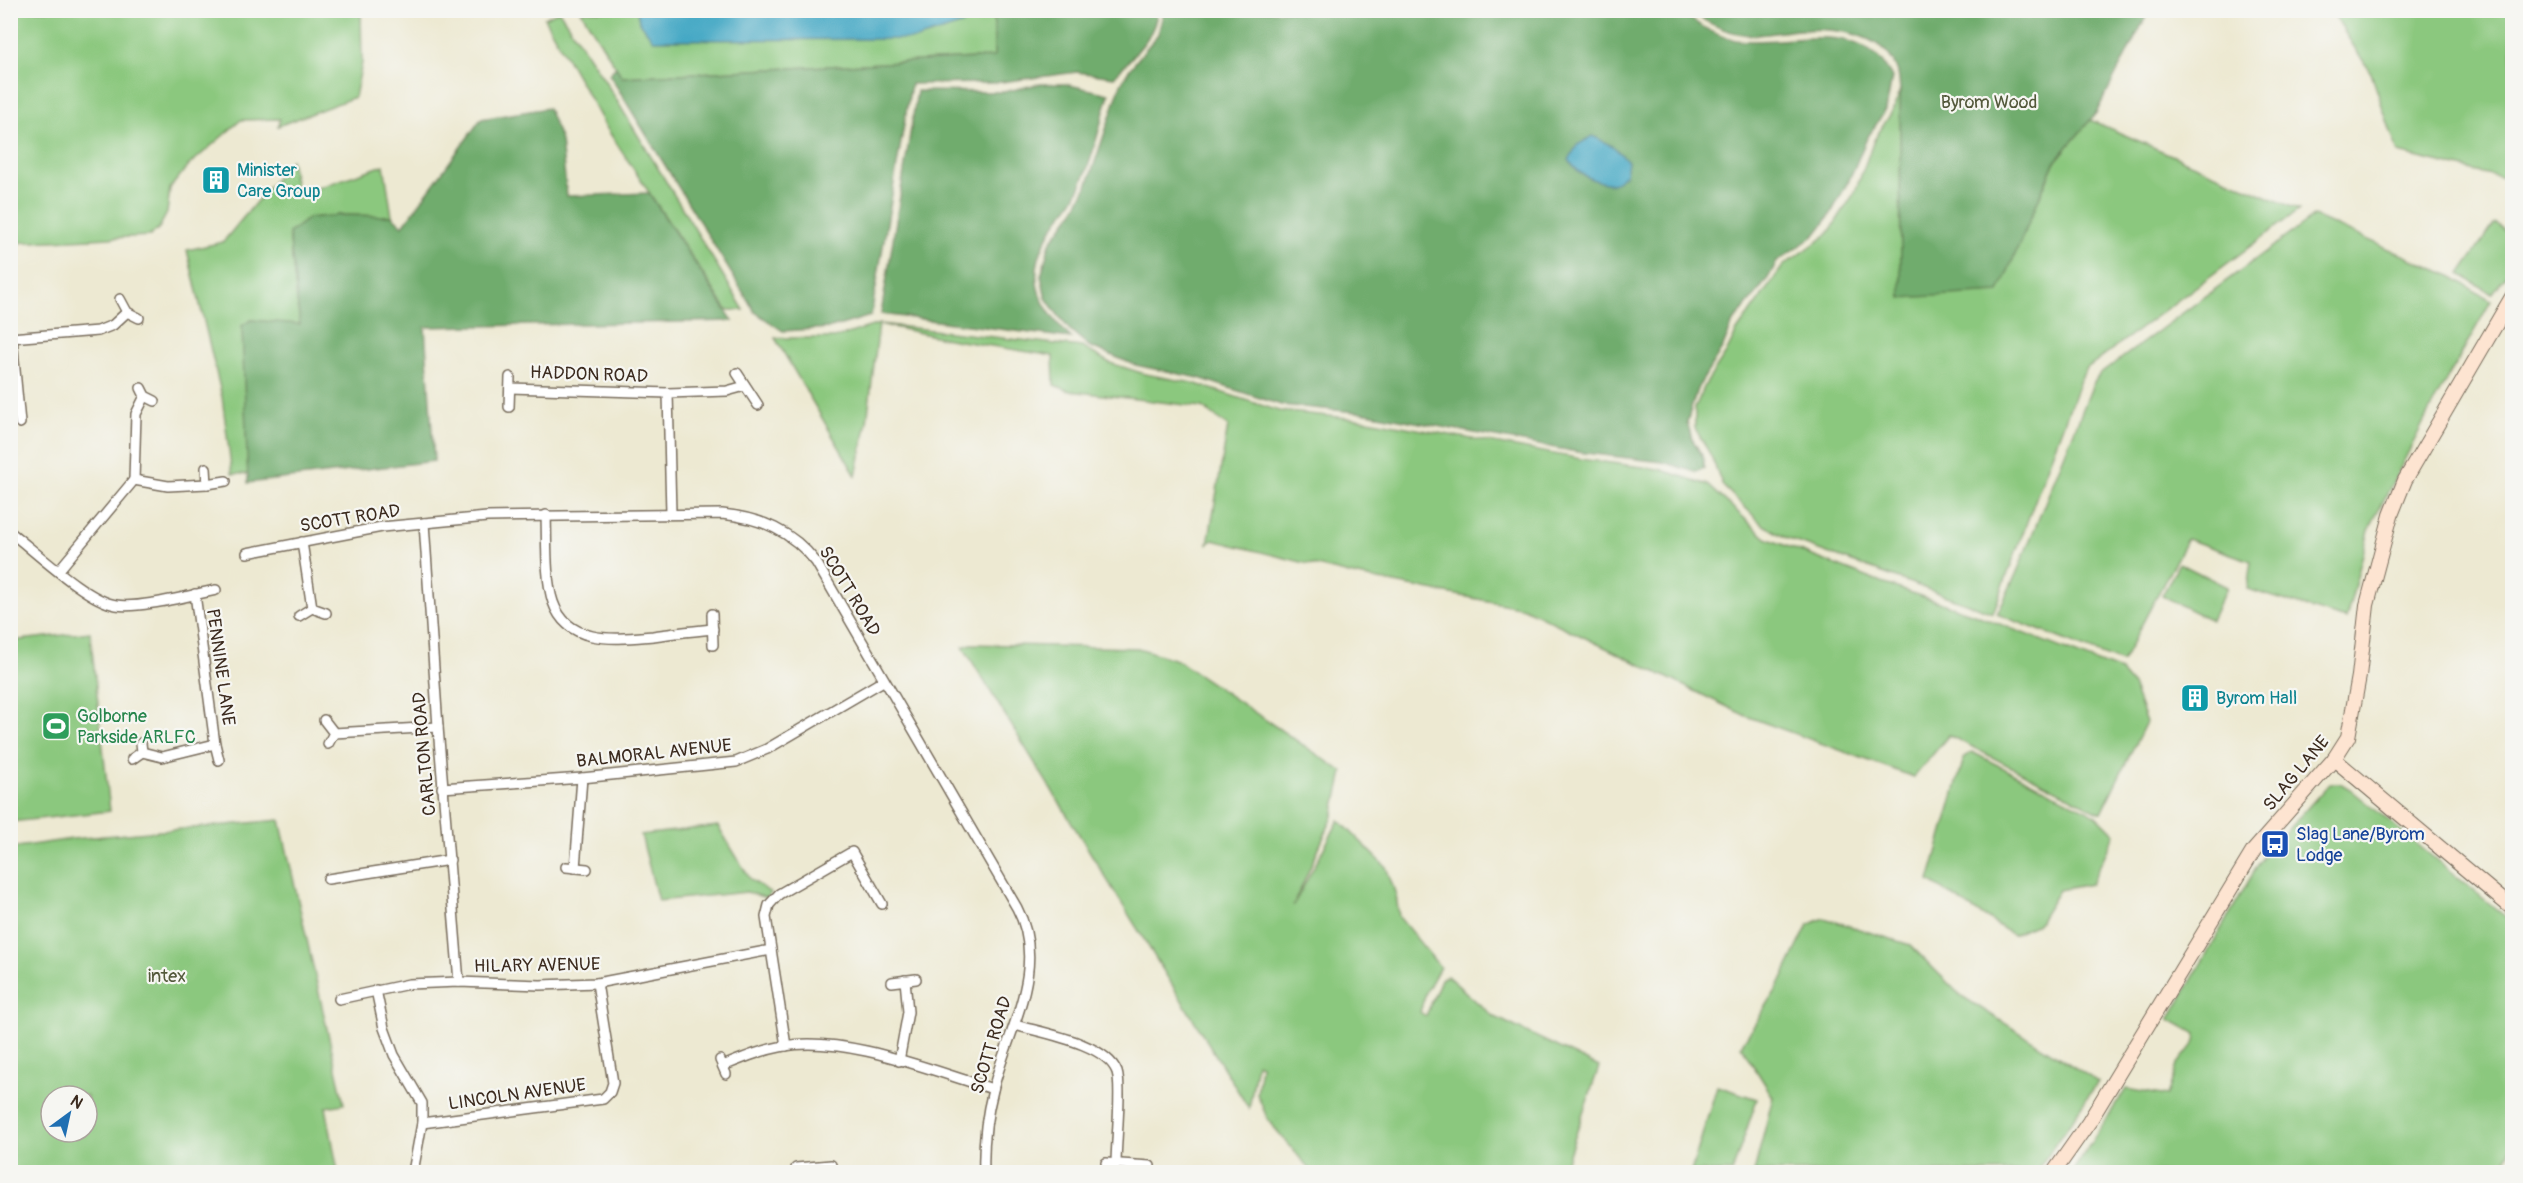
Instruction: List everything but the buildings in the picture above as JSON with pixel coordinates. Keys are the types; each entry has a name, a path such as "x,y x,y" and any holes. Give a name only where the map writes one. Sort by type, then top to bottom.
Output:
{"street":[{"name":"SLAG LANE","path":"2054,1173 2089,1122 2254,850 2334,759 2348,737 2359,676 2367,605 2391,515 2405,480 2512,297"},
{"path":"120,299 127,312 139,318"},
{"path":"20,423 11,338 106,329 127,312"},
{"path":"737,374 758,405"},
{"name":"HADDON ROAD","path":"509,407 510,377"},
{"name":"HADDON ROAD","path":"510,388 668,393 727,391 745,386"},
{"path":"59,570 134,480 136,414 143,392 155,401"},
{"name":"HADDON ROAD","path":"668,393 671,513"},
{"path":"206,468 207,484"},
{"path":"134,480 168,486 226,482"},
{"name":"SCOTT ROAD","path":"247,553 374,528 506,516 546,515 671,513 742,516 770,525 796,541 816,562 1022,916 1029,959 1024,995 993,1089 984,1138 984,1173"},
{"path":"546,515 551,592 559,613 574,628 593,637 614,640 713,629"},
{"name":"CARLTON ROAD","path":"424,523 442,788 459,982"},
{"name":"PENNINE LANE","path":"10,532 88,594 115,605 135,605 216,590"},
{"path":"302,542 312,608"},
{"name":"PENNINE LANE","path":"195,594 219,760"},
{"path":"299,616 312,608 326,612"},
{"path":"712,614 714,645"},
{"name":"BALMORAL AVENUE","path":"442,788 582,778 736,762 767,749 884,681"},
{"path":"324,720 334,733"},
{"path":"334,733 438,728"},
{"path":"328,744 334,733"},
{"name":"PENNINE LANE","path":"132,759 142,747 162,757 215,744"},
{"path":"2334,759 2512,908"},
{"path":"582,778 571,868 587,869"},
{"path":"786,1046 766,917 772,900 852,852 882,904"},
{"path":"328,879 450,860"},
{"name":"HILARY AVENUE","path":"339,999 409,984 459,982 540,985 597,982 771,950"},
{"path":"892,982 916,979"},
{"path":"898,1061 908,1012 905,980"},
{"name":"LINCOLN AVENUE","path":"422,1123 603,1099 610,1092 613,1083 597,982"},
{"path":"376,990 384,1028 394,1055 422,1103 422,1123 413,1173"},
{"path":"1015,1025 1092,1048 1112,1063 1119,1079 1111,1164 1150,1166"},
{"path":"723,1067 745,1057 786,1046 846,1046 993,1089"},
{"path":"794,1157 797,1170 831,1165 832,1173"}],"green space":[{"path":"11,10 361,11 362,63 355,97 278,126 280,119 241,120 188,166 170,188 167,213 159,228 150,236 11,243"},
{"path":"1678,10 1713,32 1736,40 1823,38 1843,40 1862,46 1878,58 1892,77 1886,110 1867,138 1851,176 1829,217 1815,235 1777,262 1767,280 1733,322 1723,347 1697,389 1687,422 1692,439 1704,459 1704,468 1696,472 1662,462 1577,452 1367,413 1281,405 1199,378 1135,365 1089,346 1069,329 1046,298 1041,276 1050,243 1075,209 1087,186 1121,84 1129,70 1158,34 1164,11"},
{"path":"559,11 605,81 744,310 727,310 609,132 544,18"},
{"path":"581,11 637,11 639,21 964,24 969,11 994,11 994,57 622,77"},
{"path":"994,11 1157,11 1156,20 1147,38 1114,77 1077,72 994,83 911,84 871,316 831,328 783,331 755,312 609,74 616,67 622,77 994,57"},
{"name":"Byrom Wood","path":"1689,11 2149,11 2096,113 2054,163 1999,292 1901,298 1900,89 1897,69 1889,55 1879,46 1854,34 1826,30 1759,35 1736,33 1719,28"},
{"path":"2331,11 2512,11 2512,180 2398,153 2371,73"},
{"path":"1038,84 1065,84 1109,94 1082,183 1074,199 1052,229 1043,245 1038,261 1036,274 1042,300 1049,313 1071,338 881,314 917,91 1004,92"},
{"path":"1900,89 1901,297 1999,291 2054,163 2090,120 2299,210 2087,368 2080,380 1993,613 1786,538 1762,524 1723,486 1711,456 1695,428 1695,408 1705,385 1737,331 1783,266 1828,234 1855,192 1874,140 1895,107"},
{"path":"548,108 561,141 567,196 649,193 733,321 425,327 434,461 248,483 242,326 251,320 300,324 289,233 309,218 340,215 392,216 403,226 481,119"},
{"path":"291,160 297,195 384,165 392,216 340,215 309,218 289,233 300,325 251,320 242,326 248,474 232,474 222,397 187,250 223,242"},
{"path":"2314,216 2453,277 2491,301 2433,404 2370,527 2346,619 2247,589 2251,561 2187,539 2122,662 1997,614 2017,572 2093,384 2099,375"},
{"path":"2495,223 2512,236 2512,268 2492,294 2460,274"},
{"path":"879,324 1082,347 1110,363 1145,374 1193,383 1279,411 1368,420 1587,460 1659,469 1708,485 1766,538 1882,583 1974,614 2120,671 2132,685 2146,722 2101,813 1949,735 1914,777 1746,716 1524,608 1353,575 1213,540 1208,544 1228,426 1202,407 1070,391 1054,385 1053,356 948,339"},
{"path":"879,324 867,422 856,476 775,338 834,338"},
{"path":"2179,563 2227,587 2211,620 2162,596"},
{"name":"Golborne Parkside ARLFC","path":"90,632 110,811 11,822 11,641"},
{"path":"971,644 1138,648 1177,660 1343,772 1333,816 1293,906 1339,820 1386,867 1396,895 1399,917 1440,967 1426,992 1420,1012 1426,1016 1441,979 1447,976 1493,1016 1599,1067 1564,1169 1569,1172 1312,1172 1268,1120 1257,1094 1261,1065 1257,1063 1249,1109 963,647"},
{"path":"1972,752 2096,815 2115,834 2091,884 2059,890 2038,924 2013,935 1929,881 1964,758"},
{"path":"2330,783 2340,783 2350,789 2512,922 2512,1145 2501,1172 2072,1172 2126,1089 2167,1096 2177,1065 2195,1042 2196,1034 2169,1019 2262,858"},
{"name":"intex","path":"280,820 344,1104 326,1107 338,1172 11,1172 11,848 72,839"},
{"path":"718,826 750,879 771,893 766,898 747,892 658,901 641,835"},
{"path":"1824,918 1910,945 1960,995 2098,1082 2036,1172 1754,1172 1773,1097 1741,1046 1777,989 1808,925"},
{"path":"1717,1086 1757,1099 1732,1172 1691,1172"}],"water":[{"path":"637,10 969,11 964,24 916,39 653,40 639,21"},
{"path":"1593,136 1614,147 1628,161 1626,174 1613,184 1588,177 1577,170 1569,160 1577,145"}],"place":[{"name":"Minister Care Group","path":"216,180"},
{"name":"Byrom Hall","path":"2195,698"},
{"name":"Golborne Parkside ARLFC","path":"56,726"},
{"name":"Slag Lane/Byrom Lodge","path":"2275,844"}]}
